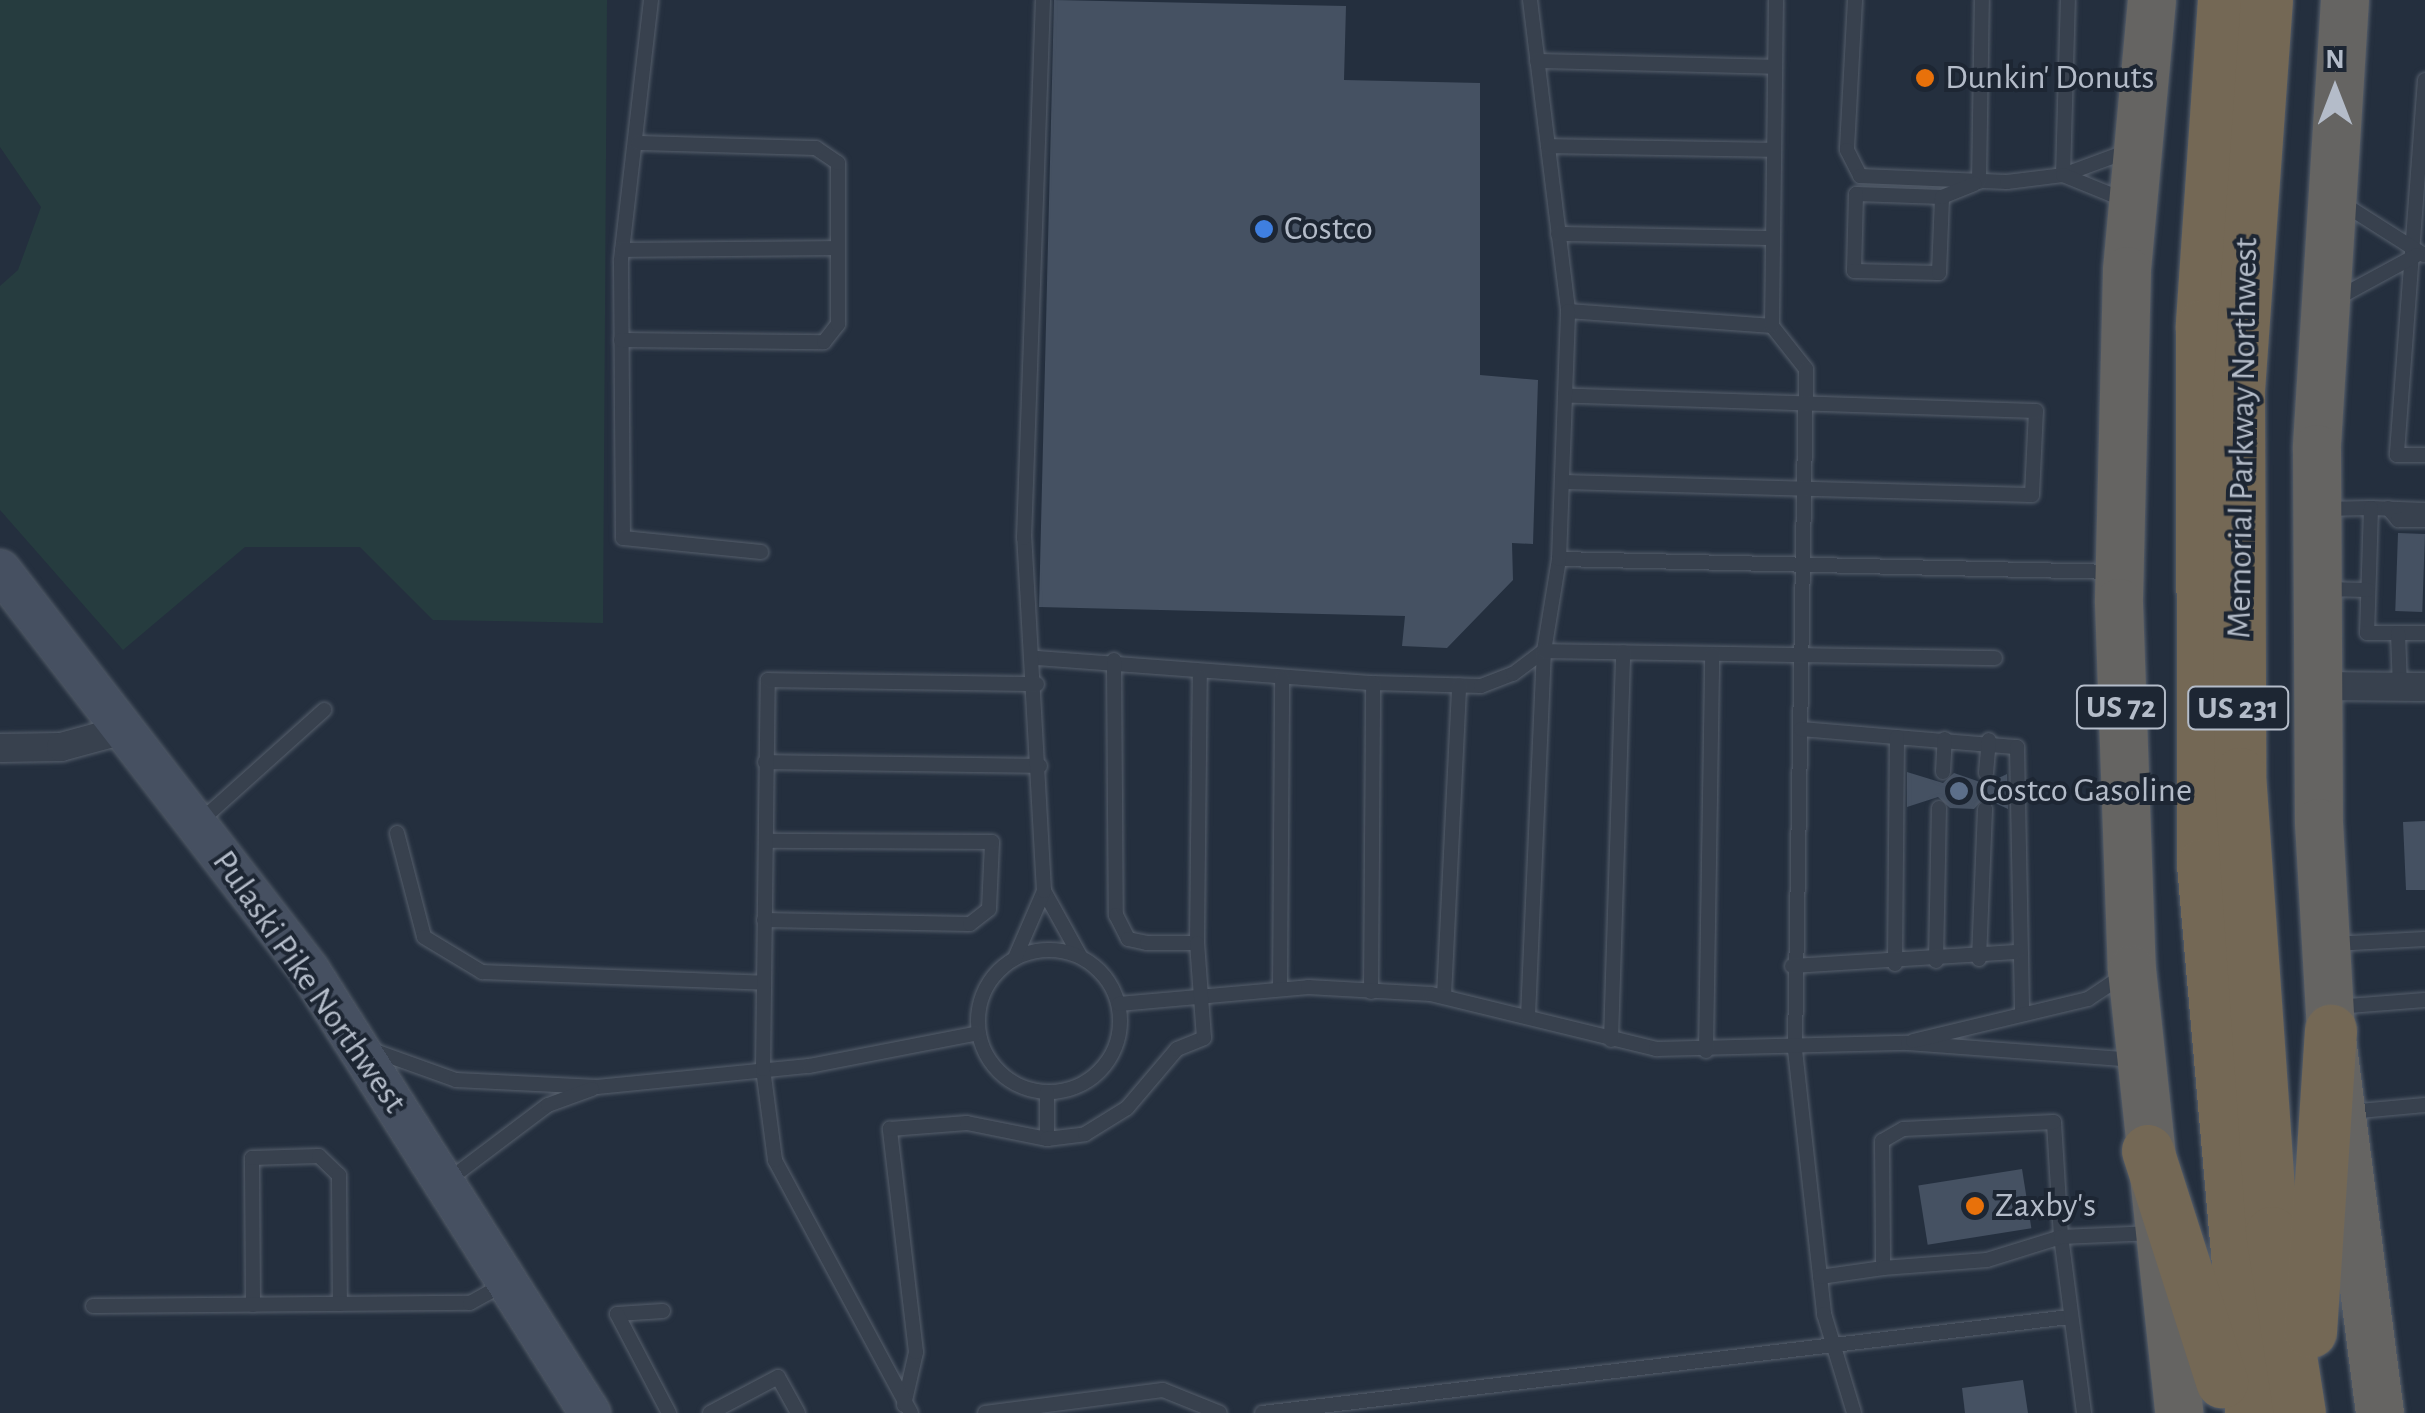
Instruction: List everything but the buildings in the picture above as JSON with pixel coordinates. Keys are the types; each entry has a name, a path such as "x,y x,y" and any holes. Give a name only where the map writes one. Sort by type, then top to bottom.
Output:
{"highway":[{"name":"US 72","path":"2152,0 2131,203 2120,572 2132,970 2155,1233 2180,1413"},
{"name":"Memorial Parkway Northwest","path":"2224,0 2202,326 2203,865 2251,1413"},
{"name":"Memorial Parkway Northwest","path":"2267,0 2239,394 2238,721 2272,1233 2300,1413"},
{"path":"2345,0 2323,306 2316,509 2316,686 2330,1019 2380,1413"},
{"path":"2314,1413 2315,1170 2330,1019"},
{"path":"2148,1151 2228,1413"}],"main road":[{"name":"Pulaski Pike Northwest","path":"0,570 197,825 356,1041 590,1413"}],"street":[{"path":"2316,686 2413,687"},
{"path":"0,748 61,747 124,730"}],"lane":[{"path":"651,0 638,143 622,250 623,538 761,552"},
{"path":"1043,0 1024,538 1037,658 1044,891 1015,958 984,989 978,1033 1000,1072 1047,1092 1103,1068 1116,1049 1120,1004 1080,956 1044,891"},
{"path":"1528,1016 1544,652 1559,558 1568,311 1530,0"},
{"path":"1776,0 1772,326 1806,369 1810,404 1792,966 1795,1050 1820,1277 1833,1345 1854,1413"},
{"path":"1855,0 1850,166 1868,180 1979,182 2063,176 2137,148"},
{"path":"1979,182 1982,0"},
{"path":"2063,176 2068,0"},
{"path":"1537,61 1775,67"},
{"path":"2425,80 2421,255 2397,455 2425,455"},
{"path":"622,340 824,342 838,324 838,164 816,148 638,143"},
{"path":"1548,146 1774,150"},
{"path":"2063,176 2131,203"},
{"path":"1942,197 1938,273 1854,271 1856,194 1942,197 1979,182"},
{"path":"2329,194 2421,255"},
{"path":"1558,234 1773,238"},
{"path":"622,250 838,248"},
{"path":"2323,306 2421,255"},
{"path":"1568,311 1772,326"},
{"path":"1562,482 2032,495 2036,411 1565,395"},
{"path":"2371,508 2367,633 2425,633"},
{"path":"2388,508 2398,520 2425,520"},
{"path":"2316,509 2425,510"},
{"path":"1559,558 2120,572"},
{"path":"2316,589 2368,590"},
{"path":"2398,633 2413,687"},
{"path":"1037,658 1114,660 1200,677 1459,686 1513,674 1544,652 1995,658"},
{"path":"1611,1040 1623,652"},
{"path":"1706,1052 1712,654"},
{"path":"1114,660 1116,914 1128,938 1197,943"},
{"path":"907,1409 916,1352 890,1130 967,1123 1047,1139 1085,1134 1127,1108 1177,1049 1204,1038 1197,943 1200,677"},
{"path":"1280,988 1282,678"},
{"path":"907,1409 788,1194 763,1069 768,680 1037,684"},
{"path":"1371,992 1373,684"},
{"path":"1444,996 1459,686"},
{"path":"197,825 324,710"},
{"path":"1801,730 1989,740 2017,747 2024,770 2017,952 2022,1013"},
{"path":"1895,964 1897,736"},
{"path":"1942,772 1945,740"},
{"path":"1986,774 1989,740"},
{"path":"765,762 1040,766"},
{"path":"1936,961 1940,808"},
{"path":"1979,958 1985,809"},
{"path":"397,833 424,937 482,972 764,982"},
{"path":"764,920 970,924 989,909 992,842 766,841"},
{"path":"2327,944 2425,940"},
{"path":"1015,958 1036,950 1080,956"},
{"path":"1792,966 1895,964 2017,952"},
{"path":"1908,1043 2088,999 2132,970"},
{"path":"1120,1004 1198,993 1280,988 1444,996 1611,1040 1706,1052 1908,1043 2140,1062"},
{"path":"2330,1019 2425,1000"},
{"path":"356,1041 456,1080 598,1087 763,1069 978,1033"},
{"path":"446,1182 548,1105 598,1087"},
{"path":"1047,1092 1047,1139"},
{"path":"2343,1113 2425,1104"},
{"path":"1883,1268 1876,1169 1882,1141 1903,1129 2054,1122 2061,1237 2084,1413"},
{"path":"253,1305 252,1158 318,1156 339,1175 340,1304"},
{"path":"1820,1277 1987,1260 2061,1237 2155,1233"},
{"path":"94,1306 470,1303 509,1281"},
{"path":"662,1311 617,1314 669,1413"},
{"path":"1262,1413 2070,1318"},
{"path":"710,1413 778,1377 798,1413"},
{"path":"985,1413 1162,1390 1220,1413"}],"green space":[{"path":"0,0 607,0 603,623 433,620 360,547 245,547 123,650 0,510 0,286 18,270 41,207 0,147"}],"place":[{"name":"Dunkin' Donuts","path":"1925,78"},
{"name":"Costco","path":"1264,229"},
{"name":"Costco Gasoline","path":"1959,791"},
{"name":"Zaxby's","path":"1975,1206"}]}
